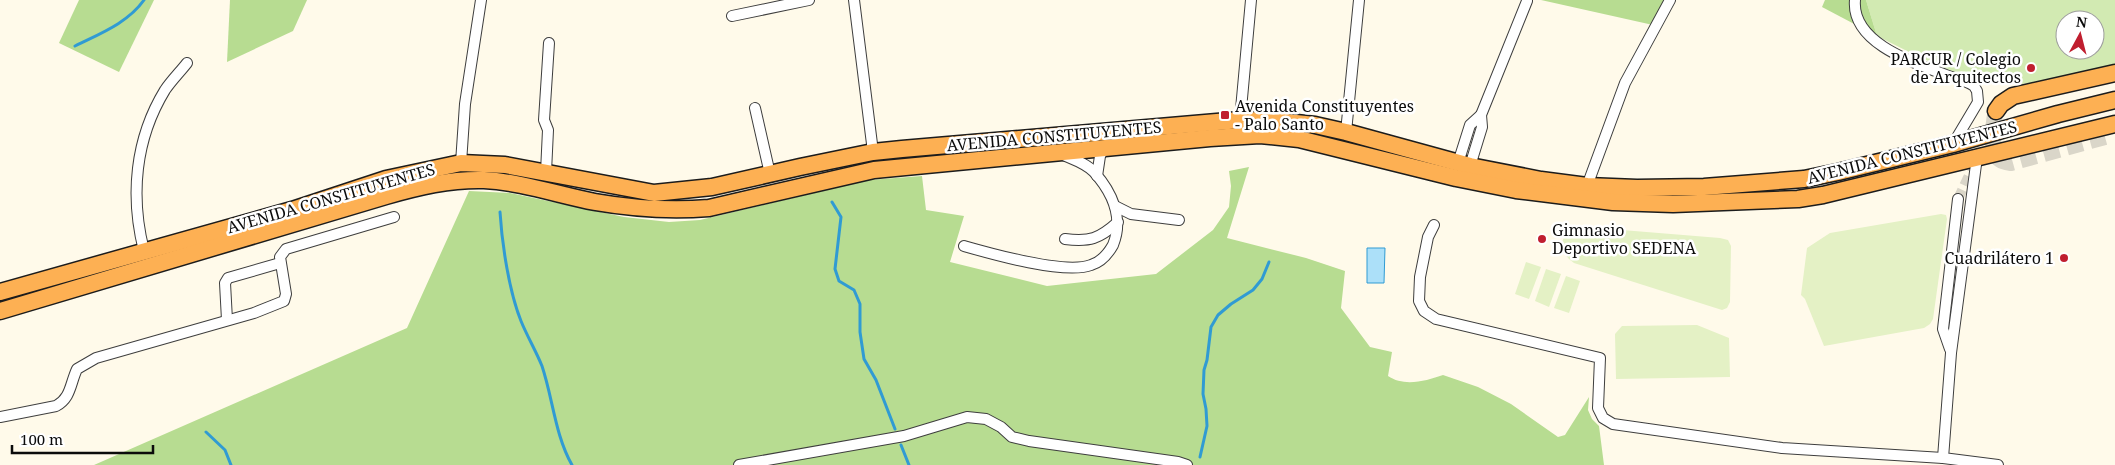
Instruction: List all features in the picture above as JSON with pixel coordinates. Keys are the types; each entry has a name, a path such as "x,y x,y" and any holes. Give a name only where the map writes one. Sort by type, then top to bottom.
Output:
{"highway":[{"path":"1996,111 2006,99 2013,96 2115,73"},
{"path":"2098,104 2115,95"},
{"name":"AVENIDA CONSTITUYENTES","path":"0,292 292,210 386,179 461,163 490,164 546,172 654,193 712,187 873,152 1058,134 1240,120 1316,125 1464,164 1541,180 1587,186 1637,188 1704,187 1795,180 1838,172 1953,144 2115,100"},
{"name":"AVENIDA CONSTITUYENTES","path":"0,311 386,196 445,182 485,180 625,207 656,211 684,210 709,208 874,170 1210,138 1278,136 1323,143 1456,178 1516,190 1613,202 1674,204 1798,199 1823,196 1977,157 2112,132"}],"street":[{"path":"461,163 465,104 481,0"},
{"path":"732,16 808,0"},
{"path":"854,0 873,152"},
{"path":"1240,120 1251,0"},
{"path":"1346,132 1359,0"},
{"path":"1587,186 1625,83 1670,0"},
{"path":"1855,0 1854,7 1859,21 1867,34 1890,52 1974,86 1977,91 1978,102 1953,144"},
{"path":"1464,164 1482,127 1481,115 1528,2"},
{"path":"546,172 548,130 544,120 549,44"},
{"path":"144,251 138,231 135,194 139,158 150,119 166,89 187,63"},
{"path":"755,108 770,174"},
{"path":"1097,176 1100,156 1104,148"},
{"path":"964,246 1037,263 1080,268 1092,265 1108,254 1115,238 1118,222 1115,206 1097,176 1085,165 1058,152"},
{"path":"1943,458 1951,353 1977,157"},
{"path":"1951,353 1943,329 1958,199"},
{"path":"1115,206 1130,214 1179,220"},
{"path":"0,417 56,406 63,402 73,384 76,369 96,358 254,313 284,301 286,294 280,257 286,249 394,217"},
{"path":"1065,239 1083,241 1095,238 1118,222"},
{"path":"1434,225 1428,237 1420,277 1419,301 1424,311 1436,319 1600,358 1598,408 1603,418 1614,424 1782,448 1943,458 1998,465"},
{"path":"227,320 225,283 228,278 280,263"},
{"path":"739,465 904,436 967,417 986,419 1001,427 1012,437 1028,441 1178,462 1187,465"}],"green space":[{"path":"79,0 154,0 119,72 59,43"},
{"path":"230,0 307,0 293,31 227,62"},
{"path":"1541,0 1665,0 1653,25"},
{"path":"1825,0 1866,0 1877,36 1822,7"},
{"path":"1866,0 2115,0 2115,64 2038,82 2021,84 1977,82 1919,57 1877,36"},
{"path":"1249,167 1227,238 1306,258 1345,271 1341,308 1370,347 1392,352 1388,376 1401,381 1415,382 1443,375 1478,387 1511,404 1558,437 1565,435 1589,397 1588,410 1592,419 1599,426 1604,465 94,465 407,328 469,191 510,193 624,217 669,222 700,220 869,180 922,176 926,210 964,216 950,262 1047,286 1156,274 1213,230 1229,207 1231,186 1229,171"},
{"path":"1941,214 1946,215 1947,219 1933,319 1930,324 1924,328 1824,346 1805,299 1801,295 1807,248 1830,233"},
{"path":"1573,226 1728,240 1731,246 1730,302 1727,308 1722,310 1574,263 1565,254 1562,244 1568,230"},
{"path":"1526,262 1541,267 1529,299 1515,294"},
{"path":"1546,269 1561,274 1549,307 1535,301"},
{"path":"1566,276 1580,281 1569,313 1554,308"},
{"path":"1697,325 1729,338 1730,377 1616,379 1615,334 1622,326"}],"water":[{"path":"1367,248 1385,248 1384,283 1367,283"}],"waterway":[{"path":"75,46 121,21 130,15 144,0"},
{"path":"832,202 841,217 835,269 839,281 854,290 860,304 860,332 864,359 876,380 895,429"},
{"path":"500,212 504,253 513,296 521,321 542,366 558,429 572,465"},
{"path":"1200,457 1207,426 1203,394 1204,370 1211,327 1218,315 1253,290 1262,279 1269,262"},
{"path":"206,432 225,450 231,465"},
{"path":"901,445 909,465"}],"tunnel":[{"path":"1996,111 1993,127 1995,151 1998,158 2011,163 2105,137"},
{"path":"1958,199 1993,124"}],"place":[{"name":"PARCUR / Colegio de Arquitectos","path":"2031,68"},
{"name":"Avenida Constituyentes - Palo Santo","path":"1225,115"},
{"name":"Gimnasio Deportivo SEDENA","path":"1542,239"},
{"name":"Cuadrilátero 1","path":"2064,258"}]}
